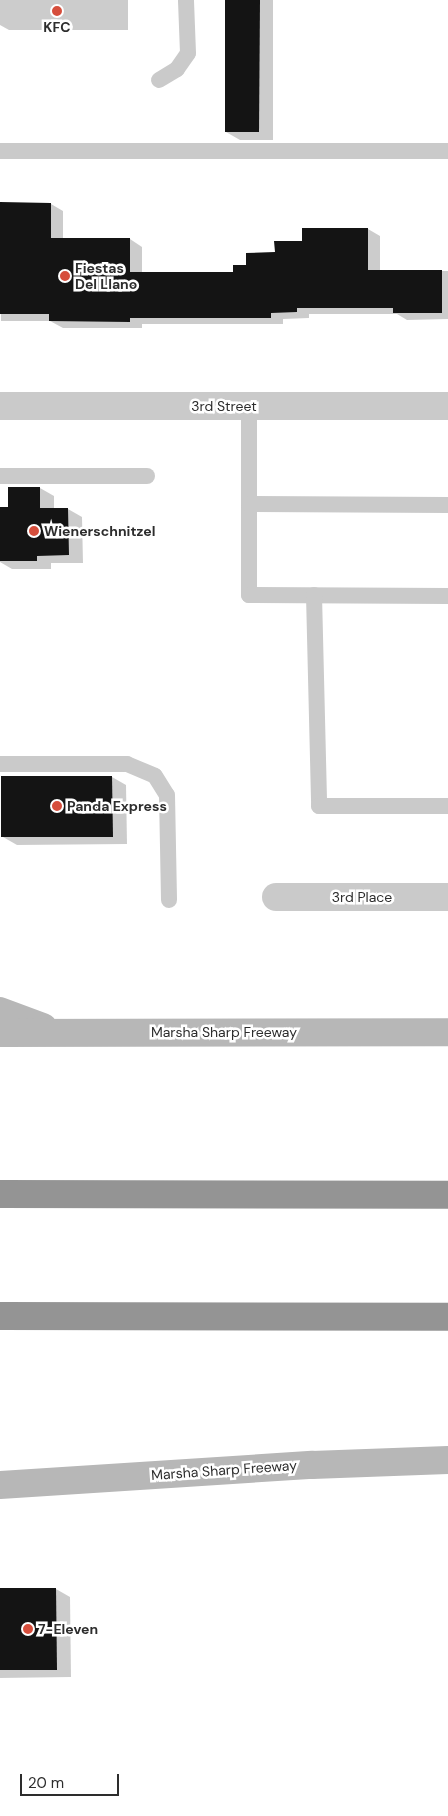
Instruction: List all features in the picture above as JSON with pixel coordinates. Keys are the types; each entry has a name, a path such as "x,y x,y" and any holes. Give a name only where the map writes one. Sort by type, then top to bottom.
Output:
{"highway":[{"path":"0,1194 448,1195"},
{"path":"0,1316 448,1317"}],"main road":[{"path":"0,1011 59,1033"},
{"name":"Marsha Sharp Freeway","path":"0,1033 448,1032"},
{"path":"0,1048 59,1033"},
{"name":"Marsha Sharp Freeway","path":"0,1485 302,1466 448,1460"}],"street":[{"name":"3rd Street","path":"0,406 448,406"},
{"name":"3rd Place","path":"276,897 448,897"}],"lane":[{"path":"158,80 178,69 188,53 186,0"},
{"path":"0,151 448,151"},
{"path":"249,406 249,595 448,596"},
{"path":"0,476 148,476"},
{"path":"249,504 448,505"},
{"path":"314,595 319,806 448,806"},
{"path":"0,764 127,764 155,776 167,795 169,900"}],"building":[{"path":"225,0 260,0 259,132 225,132"},
{"path":"0,202 51,203 51,238 130,238 130,272 233,272 233,265 246,265 246,253 275,252 274,241 302,241 302,228 368,228 368,270 442,270 442,313 393,313 393,308 297,308 297,312 271,313 271,318 130,318 130,322 49,321 49,314 0,314"},
{"name":"Wienerschnitzel","path":"8,487 40,487 40,508 68,508 69,555 37,556 37,561 0,561 0,507 8,507"},
{"name":"Panda Express","path":"1,776 112,776 113,837 1,837"},
{"name":"7-Eleven","path":"0,1588 56,1588 57,1670 0,1670"}],"place":[{"name":"KFC","path":"57,11"},
{"name":"Fiestas Del Llano","path":"65,276"},
{"name":"Wienerschnitzel","path":"34,531"},
{"name":"Panda Express","path":"57,806"},
{"name":"7-Eleven","path":"28,1629"}]}
